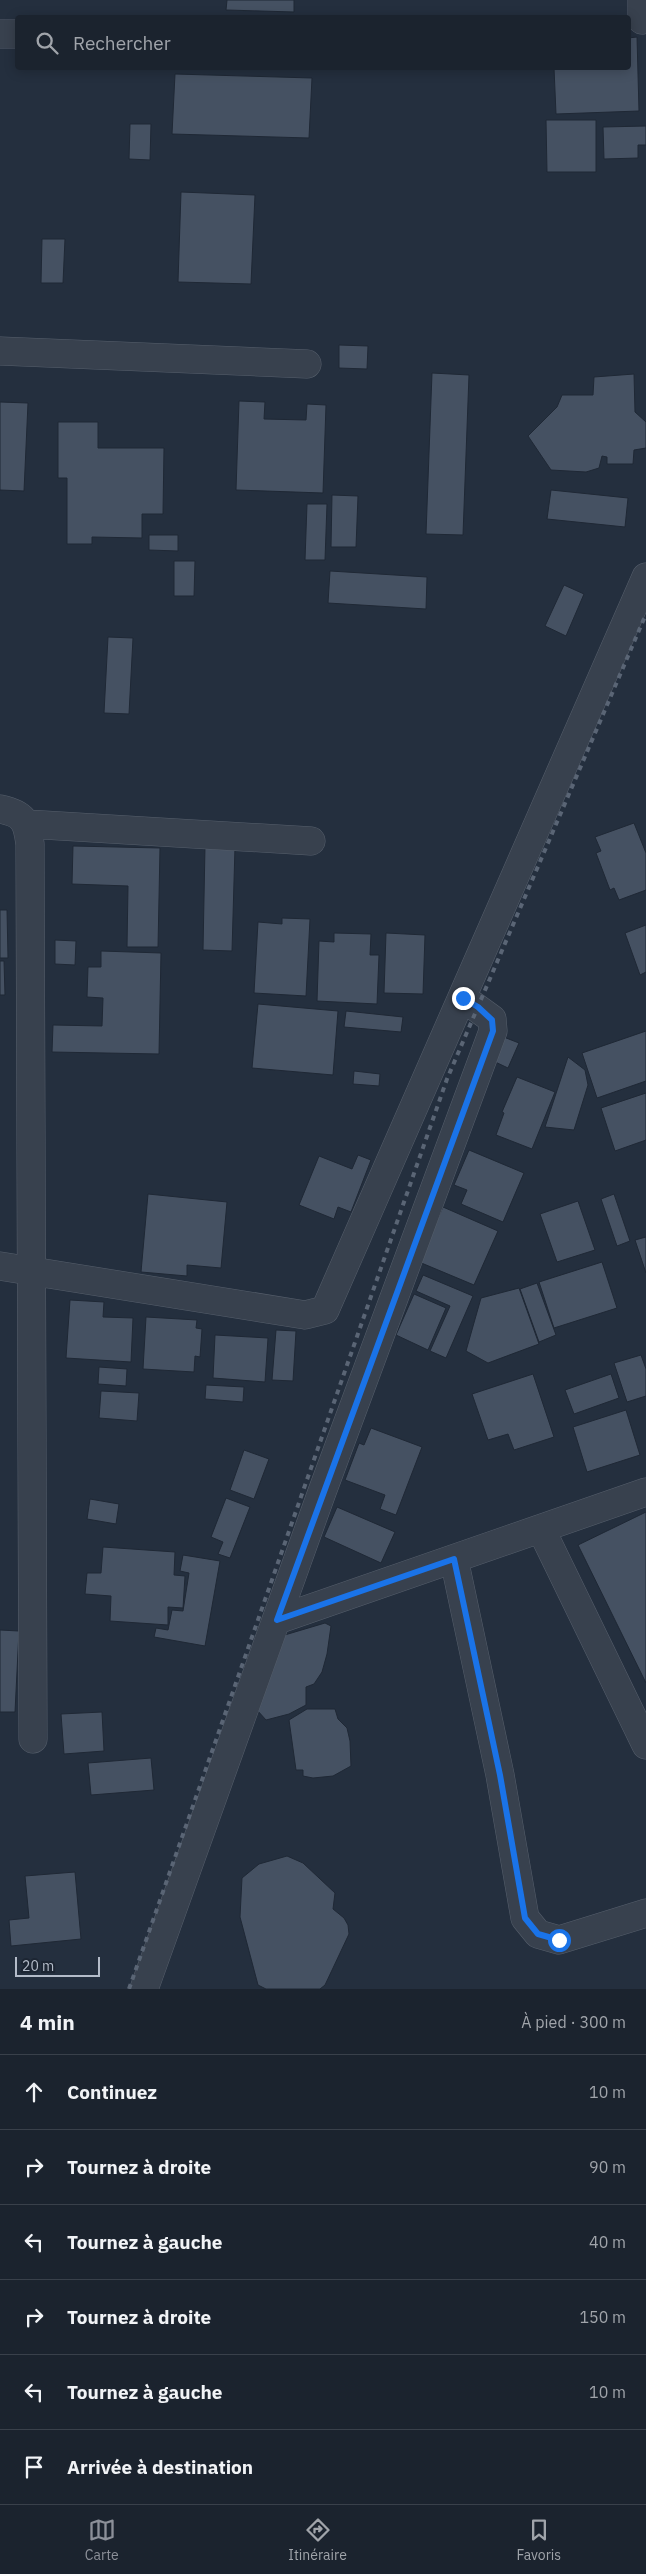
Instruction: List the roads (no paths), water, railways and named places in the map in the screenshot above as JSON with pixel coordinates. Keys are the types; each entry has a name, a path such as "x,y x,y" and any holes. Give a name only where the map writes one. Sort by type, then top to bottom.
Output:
{"street":[{"path":"0,34 15,34"},
{"path":"0,351 307,364"},
{"path":"0,1266 305,1315 316,1314 324,1310 463,998 646,577"},
{"path":"0,808 17,814 27,824 30,854 33,1739"},
{"path":"27,824 311,841"},
{"path":"144,1989 493,1031 492,1020 478,1007 463,998"},
{"path":"277,1620 646,1492"},
{"path":"541,1529 646,1745"},
{"path":"454,1559 500,1775 525,1918 538,1934 559,1940 646,1913"}],"railway":[{"path":"129,1989 447,1079 646,614"}]}
